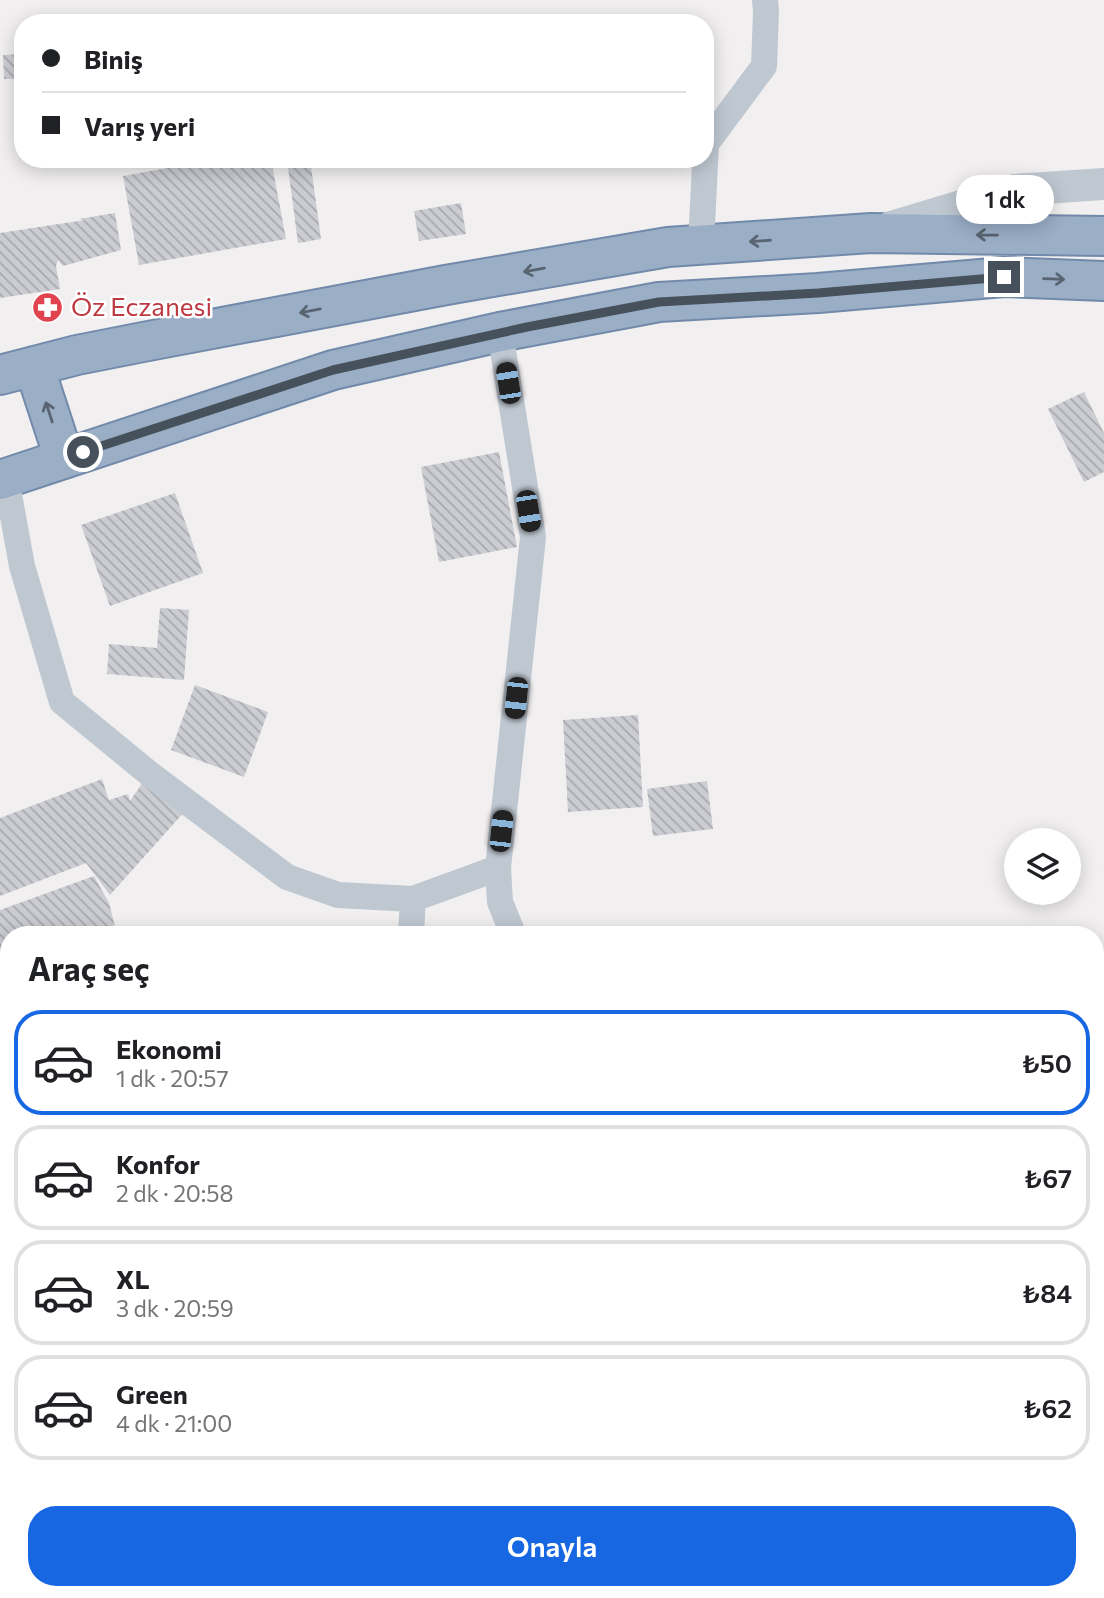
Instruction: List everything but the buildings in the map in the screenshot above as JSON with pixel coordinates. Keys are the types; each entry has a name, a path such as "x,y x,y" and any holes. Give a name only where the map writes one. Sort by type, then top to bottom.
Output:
{"highway":[{"path":"64,458 17,370 144,342 668,247 872,233 1104,236"},
{"path":"3,479 333,370 500,332 659,302 818,293 1004,277 1104,281"}],"street":[{"path":"714,134 764,66 765,0"},
{"path":"701,245 705,168"},
{"path":"872,233 1014,190 1104,184"},
{"path":"500,332 533,537 498,868 500,902 510,926"},
{"path":"3,479 22,566 62,702 151,775 287,877 338,895 413,899 498,868"},
{"path":"411,926 413,899"}],"place":[{"name":"Öz Eczanesi","path":"48,307"}],"route":[{"path":"83,452 333,370 500,332 659,302 818,293 1004,277"}]}
